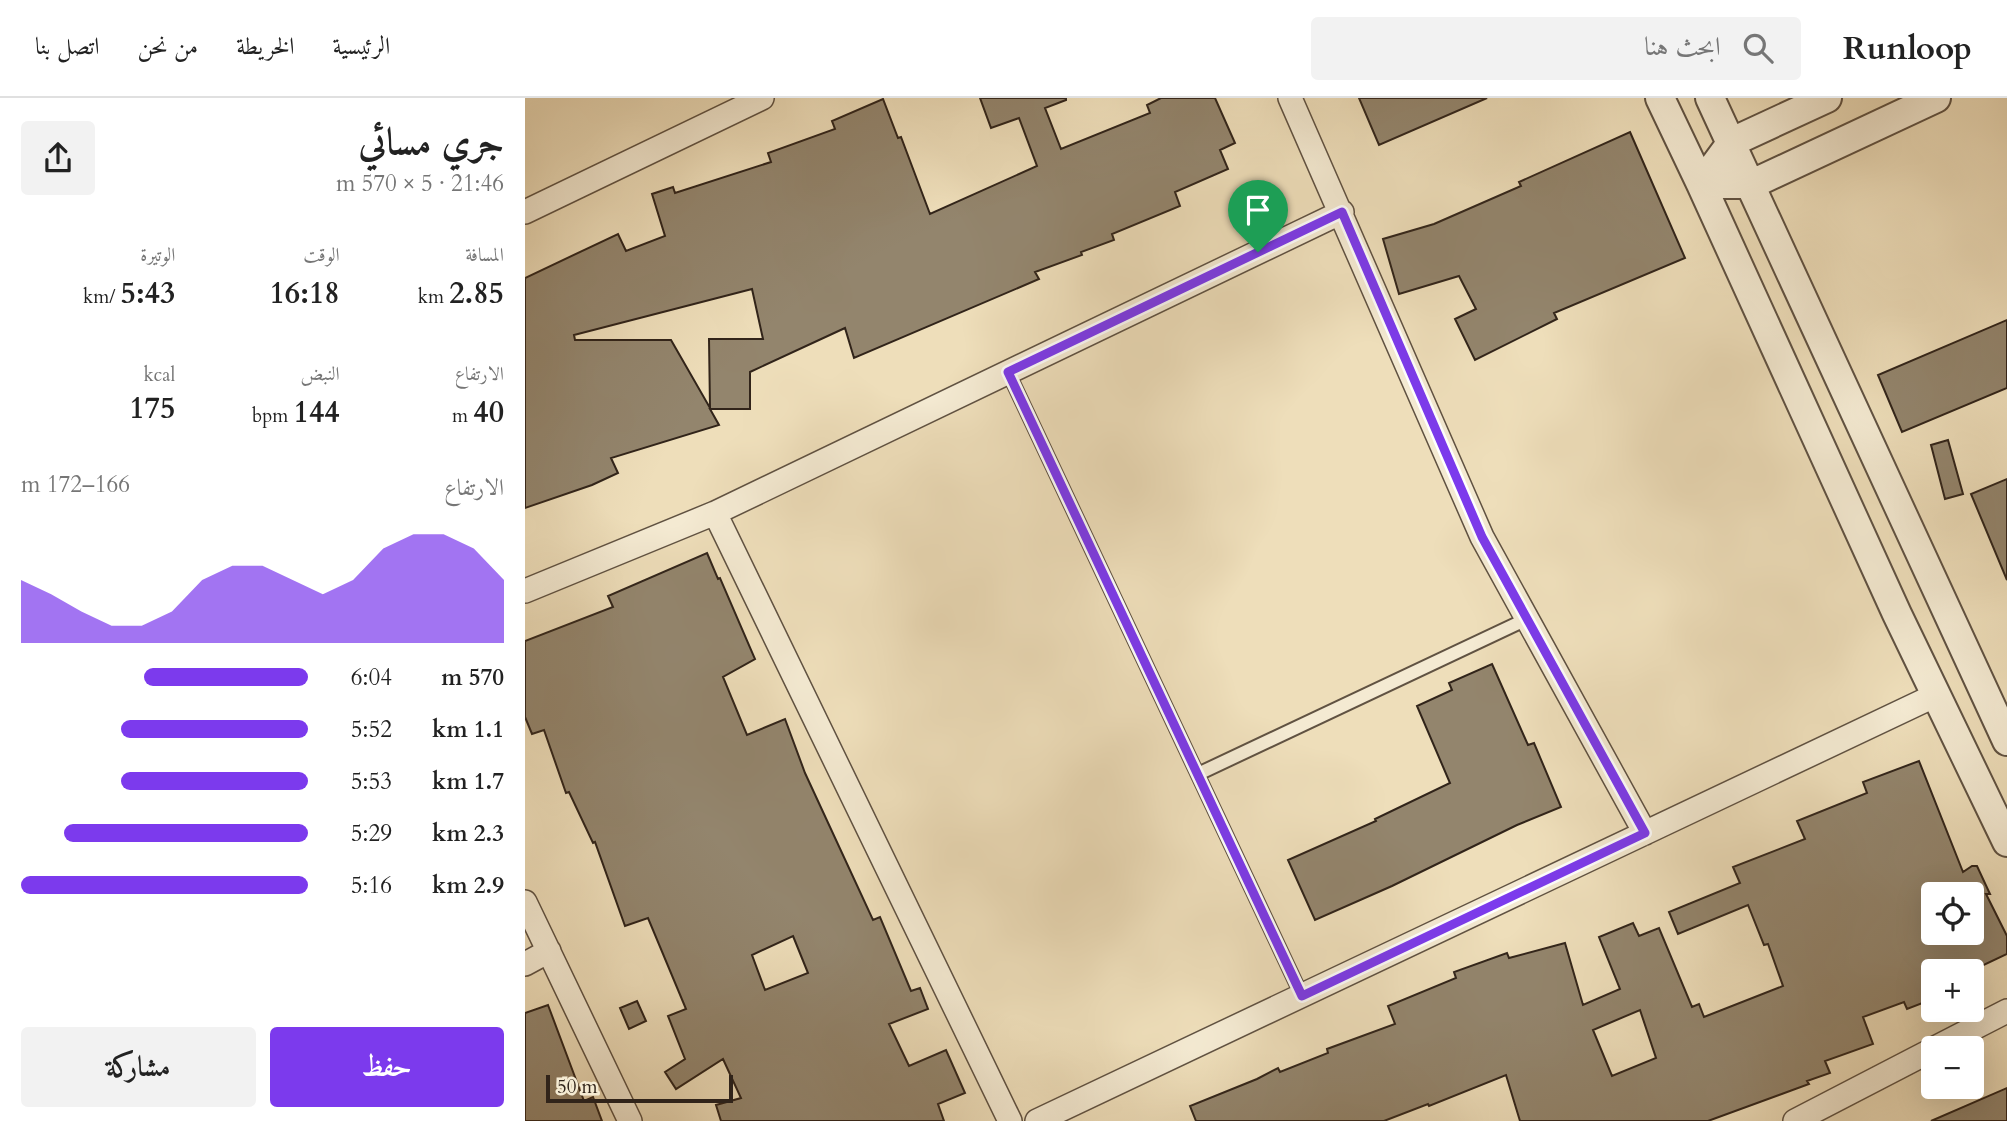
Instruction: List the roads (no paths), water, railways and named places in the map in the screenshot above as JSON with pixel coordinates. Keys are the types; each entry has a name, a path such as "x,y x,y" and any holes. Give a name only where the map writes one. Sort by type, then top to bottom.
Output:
{"street":[{"path":"525,212 762,98"},
{"path":"1290,98 1482,537 1645,833"},
{"path":"1660,98 1936,695 2007,842"},
{"path":"1710,98 2007,741"},
{"path":"1701,184 1732,142 1827,98"},
{"path":"1701,184 1752,184 1936,98"},
{"path":"525,592 715,513 1342,212"},
{"path":"715,513 1010,1121"},
{"path":"1037,1121 1936,695"},
{"path":"525,902 630,1121"},
{"path":"525,964 549,951"},
{"path":"1960,1036 2007,1011"},
{"path":"1795,1121 1921,1056"}],"lane":[{"path":"1008,372 1302,996"},
{"path":"1198,774 1527,619"}]}
